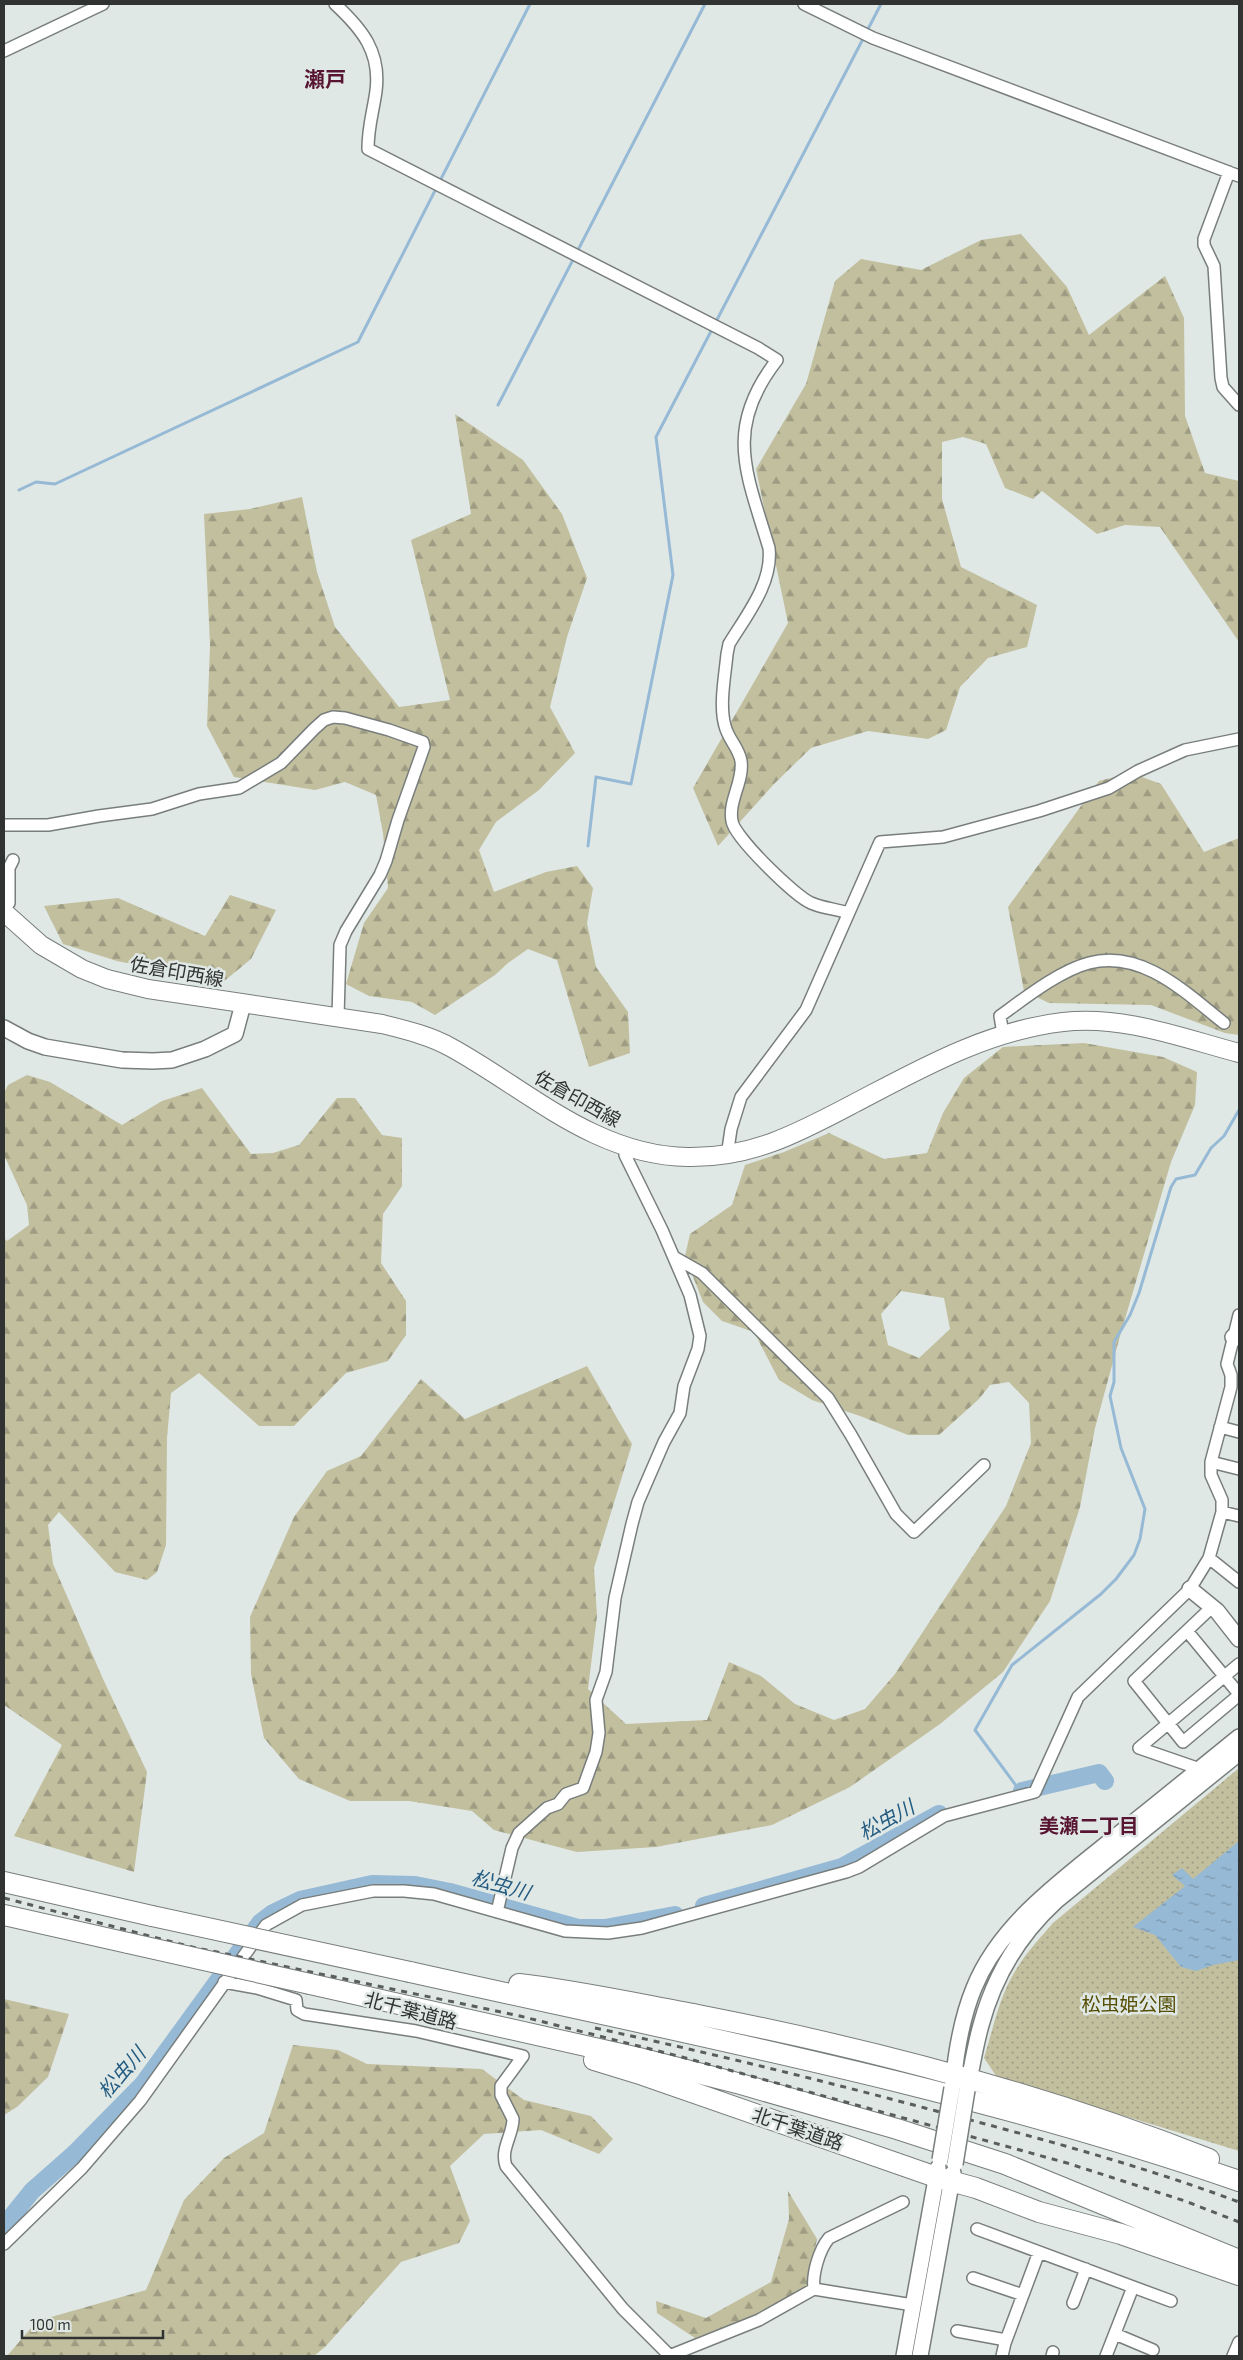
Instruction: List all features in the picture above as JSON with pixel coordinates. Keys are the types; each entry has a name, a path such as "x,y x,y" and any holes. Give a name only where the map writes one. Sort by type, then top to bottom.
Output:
{"highway":[{"name":"北千葉道路","path":"4,1882 729,2044 1005,2109 1239,2181"},
{"name":"北千葉道路","path":"4,1915 352,1993 641,2066 737,2083 897,2129 1005,2164 1239,2260"},
{"name":"北千葉道路","path":"410,1972 530,1986 735,2022 864,2051 960,2083 1052,2102 1147,2134 1239,2171"},
{"name":"北千葉道路","path":"641,2066 736,2107 945,2170 1040,2212 1121,2234 1239,2275"}],"main road":[{"name":"佐倉印西線","path":"6,908 41,945 82,970 107,980 148,990 338,1017 382,1024 414,1032 450,1047 561,1117 599,1137 625,1147 652,1154 687,1157 727,1156 755,1150 786,1138 961,1050 1003,1034 1065,1022 1096,1022 1140,1027 1239,1048"},
{"name":"佐倉印西線","path":"1200,1041 1239,1053"}],"street":[{"path":"4,51 103,4"},
{"path":"336,4 352,20 376,58 376,90 368,128 368,149 758,348 777,360 756,394 744,426 746,468 769,548 770,561 761,588 729,644 727,654 723,714 725,726 738,752 742,768 731,814 732,824 748,846 810,903 848,912"},
{"path":"804,4 873,38 1234,174 1206,231 1204,245 1214,266 1221,378 1224,388 1239,406"},
{"path":"4,825 48,825 99,816 152,810 200,794 239,788 281,763 314,729 324,720 333,716 380,728 423,742 424,747 398,820 386,861 380,875 346,930 340,945 338,1017"},
{"path":"727,1156 731,1129 742,1097 806,1010 880,842 943,837 1040,811 1109,788 1138,771 1185,750 1239,739"},
{"path":"6,908 9,868 13,860"},
{"path":"1003,1034 1000,1016 1064,975 1089,963 1119,960 1149,970 1188,994 1224,1023"},
{"path":"4,1028 28,1041 45,1046 122,1060 172,1060 205,1049 235,1034 243,1004"},
{"path":"497,1912 512,1848 518,1833 547,1808 558,1804 566,1794 583,1788 596,1752 599,1733 596,1700 606,1672 615,1598 632,1524 638,1502 664,1442 680,1413 684,1386 698,1349 700,1336 690,1295 631,1164 625,1155 625,1147"},
{"path":"674,1257 702,1273 828,1398 896,1514 914,1532 984,1465"},
{"path":"4,2244 82,2168 140,2101 266,1925 302,1905 373,1891 404,1891 434,1894 565,1931 608,1933 642,1928 846,1872 859,1867 944,1816 1035,1792 1078,1697 1190,1589 1209,1558 1222,1512 1222,1500 1211,1476 1211,1462 1235,1376 1227,1364 1236,1338 1239,1315"},
{"path":"1220,1427 1239,1432"},
{"path":"1211,1462 1239,1469"},
{"path":"1222,1512 1239,1516"},
{"path":"1209,1558 1239,1582"},
{"path":"1190,1589 1212,1607 1239,1638"},
{"path":"1187,1631 1239,1694 1182,1742 1134,1681 1212,1607"},
{"path":"1200,1769 1139,1748 1239,1664"},
{"path":"920,2356 945,2170 960,2083 962,2026 974,1987 987,1962 1038,1900 1239,1737"},
{"path":"960,2083 992,1993 1015,1948 1030,1927 1056,1901 1239,1753"},
{"path":"224,1982 257,1988 296,2000 298,2010 304,2014 416,2031 523,2056 501,2086 501,2095 513,2119 505,2146 504,2160 506,2166 519,2185 546,2214 623,2309 669,2356 759,2320 814,2289 913,2305"},
{"path":"904,2356 913,2305 945,2170"},
{"path":"814,2289 813,2281 818,2262 824,2243 829,2238 903,2202"},
{"path":"977,2229 1171,2300"},
{"path":"1002,2356 1006,2340 1039,2252"},
{"path":"1073,2303 1086,2269"},
{"path":"974,2278 1023,2294"},
{"path":"1106,2356 1133,2287"},
{"path":"957,2331 1006,2340"},
{"path":"1115,2334 1153,2350"},
{"path":"1233,2356 1239,2342"}],"green space":[{"path":"1021,234 1067,287 1089,335 1165,276 1184,318 1185,416 1205,473 1239,481 1239,642 1160,527 1125,525 1097,534 1042,491 1033,499 1005,488 986,444 963,437 942,442 942,499 961,567 1037,605 1027,647 988,658 960,687 946,730 928,739 868,731 811,748 775,783 718,846 693,788 788,623 756,469 806,384 835,281 861,259 921,270 981,240"},
{"path":"455,414 523,460 562,514 587,578 567,637 550,707 575,753 539,790 496,822 479,850 494,892 546,872 577,866 593,888 587,923 596,967 628,1012 630,1053 589,1067 557,960 528,949 495,975 435,1015 412,1002 369,996 346,984 364,923 388,888 383,833 376,795 345,782 315,790 234,777 207,726 210,645 204,514 250,509 302,497 317,572 335,627 399,707 450,700 411,540 471,514"},
{"path":"1131,773 1161,784 1204,852 1239,838 1239,1035 1225,1033 1151,1005 1049,1003 1024,991 1008,907 1099,781"},
{"path":"230,895 276,910 251,959 223,982 117,961 63,944 44,906 118,898 205,936"},
{"path":"1084,1043 1163,1057 1197,1072 1195,1105 1171,1162 1120,1336 1095,1428 1080,1507 1050,1601 1003,1672 940,1724 850,1787 772,1825 656,1847 577,1852 494,1830 472,1811 409,1801 350,1801 299,1779 264,1738 251,1674 250,1617 294,1517 327,1471 361,1456 421,1379 465,1419 587,1366 632,1444 594,1568 597,1616 588,1689 626,1724 707,1720 729,1662 761,1676 795,1704 834,1720 865,1709 895,1674 1006,1506 1031,1443 1029,1403 1009,1382 990,1385 979,1399 939,1435 908,1435 812,1400 779,1380 754,1332 722,1321 703,1302 685,1256 690,1234 732,1205 745,1165 784,1152 829,1133 884,1159 927,1153 943,1113 964,1078 1003,1047","holes":["901,1291 944,1298 950,1329 919,1358 888,1345 881,1314"]},
{"path":"27,1075 50,1082 122,1125 162,1101 202,1088 251,1154 273,1153 299,1145 337,1098 355,1098 382,1135 402,1138 402,1186 383,1214 381,1263 406,1301 406,1335 388,1361 346,1373 294,1426 259,1426 199,1373 171,1393 167,1438 166,1545 157,1572 147,1580 115,1572 59,1512 48,1525 53,1564 103,1679 147,1772 134,1872 14,1836 62,1745 4,1705 4,1238 7,1241 29,1225 27,1205 4,1155 4,1093 8,1085"},
{"name":"松虫姫公園","path":"1239,1768 1239,2151 997,2077 984,2058 1004,1993 1027,1953 1053,1923"},
{"path":"4,1999 69,2014 48,2077 17,2107 4,2115"},
{"path":"293,2045 338,2050 367,2064 482,2069 524,2100 591,2116 613,2139 599,2154 541,2130 484,2134 450,2166 470,2221 459,2243 401,2262 326,2346 314,2356 7,2356 37,2321 146,2290 184,2200 224,2158 264,2133"},
{"path":"788,2191 817,2239 807,2286 755,2315 695,2338 657,2313 656,2301 706,2318 771,2282 789,2219"}],"water":[{"path":"1239,1841 1239,1960 1213,1965 1196,1971 1181,1967 1155,1935 1133,1927 1185,1886 1172,1875 1182,1868 1193,1879"}],"waterway":[{"path":"19,490 36,482 55,484 358,342 530,4"},
{"path":"498,405 705,4"},
{"path":"867,31 881,4"},
{"path":"588,846 596,777 631,784 673,575 656,437 864,37"},
{"path":"1020,1791 975,1730 1012,1665 1101,1594 1116,1579 1134,1555 1140,1539 1145,1509 1121,1448 1110,1396 1114,1382 1114,1342 1130,1315 1139,1293 1171,1187 1176,1179 1195,1175 1211,1148 1224,1136 1239,1110"},
{"name":"松虫川","path":"1022,1791 1099,1773 1105,1781"},
{"name":"松虫川","path":"704,1906 842,1867 939,1814"},
{"name":"松虫川","path":"4,2226 32,2191 74,2154 143,2084 260,1923 273,1913 300,1900 372,1884 415,1885 450,1892 578,1928 605,1928 675,1915"}],"railway":[{"path":"4,1898 188,1946 520,2016 682,2057 1067,2163 1185,2201 1239,2222"},
{"path":"595,2028 802,2076 1004,2129 1162,2175 1239,2202"}],"district":[{"name":"瀬戸","path":"325,78"},
{"name":"美瀬二丁目","path":"1089,1825"}]}
